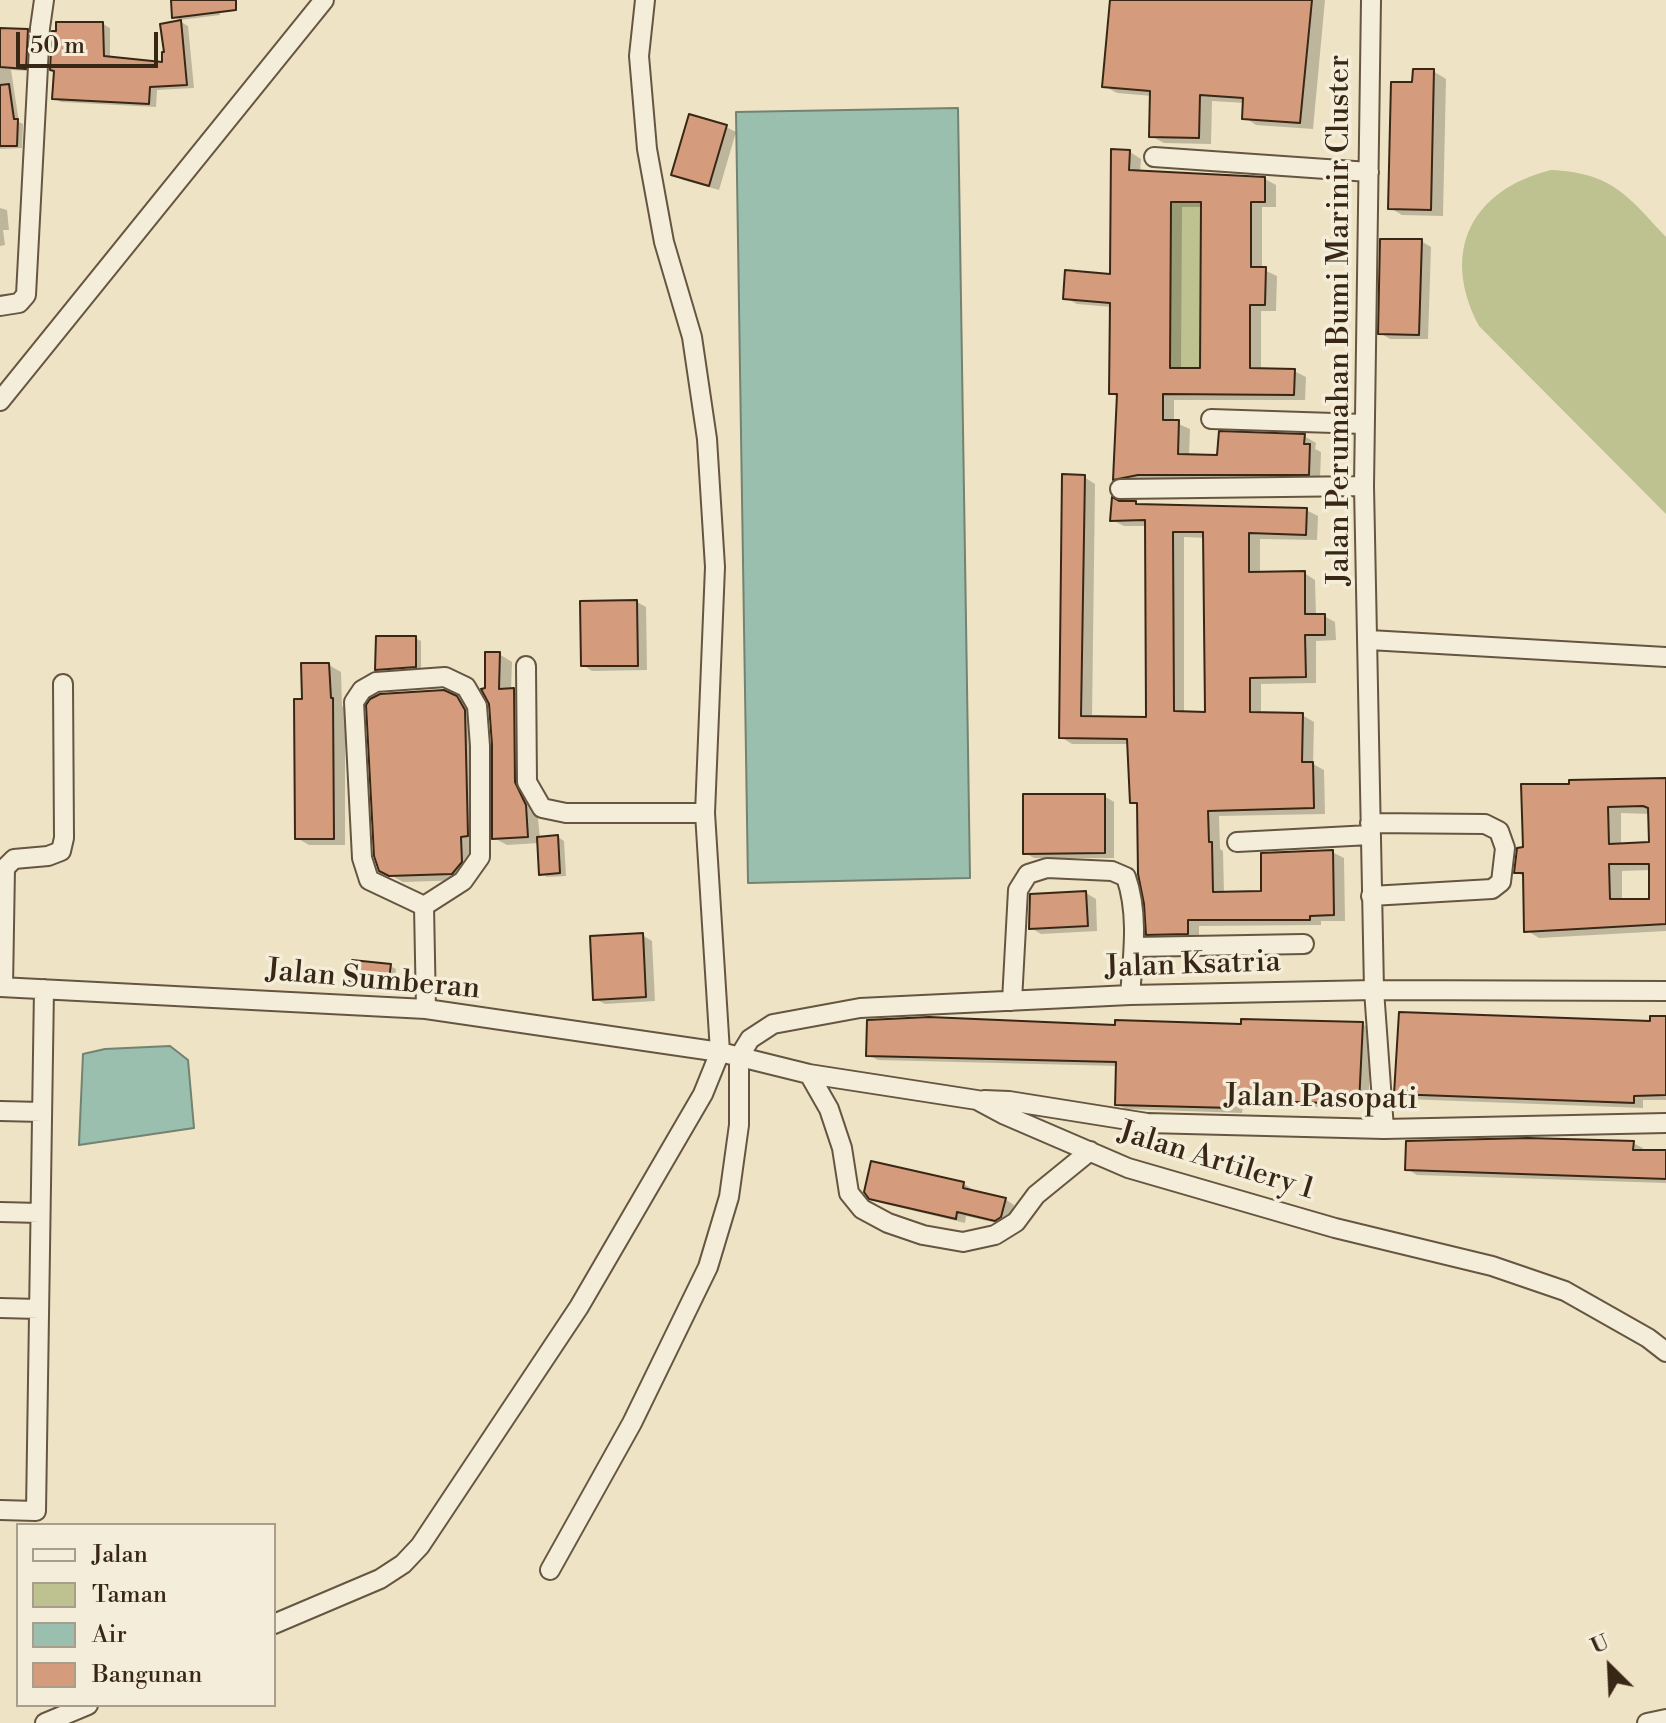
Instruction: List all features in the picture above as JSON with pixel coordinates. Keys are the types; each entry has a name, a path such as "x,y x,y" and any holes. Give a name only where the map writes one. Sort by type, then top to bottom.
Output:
{"street":[{"path":"0,306 19,303 26,295 44,0"},
{"path":"0,401 324,0"},
{"path":"276,1623 380,1579 403,1564 420,1546 579,1307 703,1094 720,1052 705,813 715,567 707,439 692,337 664,242 647,149 639,56 645,0"},
{"name":"Jalan Perumahan Bumi Marinir Cluster","path":"1371,0 1364,486 1371,896 1384,1129"},
{"path":"1154,157 1369,172"},
{"path":"1211,419 1364,424"},
{"path":"1120,489 1364,486"},
{"path":"1369,640 1666,657"},
{"path":"526,666 527,782 542,808 566,813 705,813"},
{"path":"445,677 466,687 477,706 480,857 463,881 424,906 369,880 362,858 354,702 362,690 376,682 445,677"},
{"path":"2,987 5,868 14,859 48,856 61,851 64,838 63,684"},
{"path":"1237,842 1370,829 1485,824 1499,831 1505,848 1501,882 1492,889 1371,896"},
{"path":"1012,1001 1018,890 1028,874 1047,868 1112,871 1126,877 1131,892 1134,947 1130,995"},
{"path":"424,906 426,1009"},
{"path":"1134,947 1304,944"},
{"name":"Jalan Sumberan","path":"2,987 426,1009 739,1057"},
{"path":"0,1510 36,1511 44,989"},
{"name":"Jalan Ksatria","path":"739,1057 750,1039 773,1024 860,1008 1130,995 1374,990 1666,991"},
{"path":"550,1570 632,1423 708,1267 731,1183 739,1125 739,1057"},
{"name":"Jalan Artilery 1","path":"739,1057 809,1074 977,1100 1128,1168 1335,1228 1492,1266 1565,1291 1648,1338 1666,1352"},
{"path":"809,1074 829,1109 838,1135 849,1193 862,1209 888,1223 923,1235 963,1242 995,1235 1016,1222 1036,1195 1090,1151"},
{"name":"Jalan Pasopati","path":"977,1100 1009,1101 1147,1123 1384,1129 1666,1123"},
{"path":"0,1111 42,1112"},
{"path":"0,1212 40,1213"},
{"path":"0,1308 39,1309"},
{"path":"45,1723 83,1707"},
{"path":"1647,1723 1666,1719"}],"green space":[{"path":"1551,170 1604,181 1629,198 1666,237 1666,514 1479,326 1468,299 1463,273 1464,249 1470,228 1483,209 1501,192 1523,179"},
{"path":"1131,196 1221,202 1220,369 1131,368"}],"water":[{"path":"958,108 970,878 748,883 736,112"},
{"path":"170,1046 188,1060 194,1128 79,1145 83,1054 105,1049"}],"building":[{"path":"171,0 236,0 236,10 172,18"},
{"path":"1110,0 1312,0 1300,123 1242,119 1243,98 1200,95 1199,138 1149,137 1150,91 1102,87"},
{"path":"181,20 187,85 150,87 149,104 52,99 52,31 56,31 56,22 103,22 104,56 162,62 164,52 160,24"},
{"path":"0,28 28,29 26,69 0,67"},
{"path":"1413,69 1434,69 1431,210 1388,209 1391,82 1412,82"},
{"path":"9,84 14,119 18,119 17,146 0,146 0,85"},
{"path":"689,114 727,125 709,186 671,175"},
{"path":"1111,149 1130,150 1129,170 1265,177 1265,202 1251,202 1251,267 1266,267 1265,305 1250,305 1250,368 1295,369 1294,395 1163,394 1163,420 1179,420 1178,454 1217,455 1219,431 1305,434 1304,444 1310,444 1309,475 1138,475 1113,480 1117,394 1109,394 1110,303 1063,299 1065,270 1110,274","holes":["1171,202 1201,202 1200,368 1170,368"]},
{"path":"1380,239 1422,239 1419,335 1378,334"},
{"path":"1062,474 1085,475 1081,716 1146,717 1145,520 1110,521 1112,497 1119,501 1136,501 1136,504 1307,508 1306,535 1249,533 1249,572 1305,571 1305,614 1325,614 1325,635 1305,635 1306,677 1250,678 1250,712 1303,713 1302,762 1313,762 1314,808 1208,811 1209,842 1212,842 1213,892 1261,891 1261,853 1333,850 1334,915 1310,916 1310,920 1188,920 1188,934 1146,935 1138,874 1137,803 1130,803 1127,739 1059,738","holes":["1173,532 1203,532 1205,712 1174,711"]},
{"path":"637,600 638,666 581,666 580,601"},
{"path":"376,636 416,636 416,667 375,670"},
{"path":"485,652 500,652 499,689 514,688 515,782 526,805 528,837 492,839 489,704 481,689 485,688"},
{"path":"301,663 329,663 333,698 334,839 295,839 294,699 302,699"},
{"path":"444,690 457,696 465,710 468,836 461,837 462,862 452,874 389,876 379,871 374,856 366,705 380,694"},
{"path":"1666,778 1666,924 1524,932 1523,873 1514,873 1517,848 1523,847 1521,784 1569,784 1569,780","holes":["1608,807 1648,808 1649,842 1609,844","1609,864 1649,864 1649,899 1610,899"]},
{"path":"1023,794 1105,794 1105,853 1023,854"},
{"path":"558,835 560,873 539,875 537,837"},
{"path":"1086,891 1088,926 1029,929 1030,894"},
{"path":"643,933 646,997 593,1000 590,936"},
{"path":"352,960 391,964 388,986 349,983"},
{"path":"1399,1012 1650,1021 1650,1016 1666,1016 1666,1095 1634,1096 1634,1103 1394,1094"},
{"path":"929,1017 1115,1025 1115,1020 1241,1024 1241,1019 1363,1022 1359,1104 1233,1100 1233,1108 1115,1105 1116,1062 866,1056 867,1020"},
{"path":"1528,1138 1634,1141 1633,1150 1666,1150 1666,1179 1405,1170 1406,1141"},
{"path":"871,1161 964,1182 963,1188 1006,1198 1001,1217 995,1221 957,1212 956,1219 869,1199 864,1192"}]}
